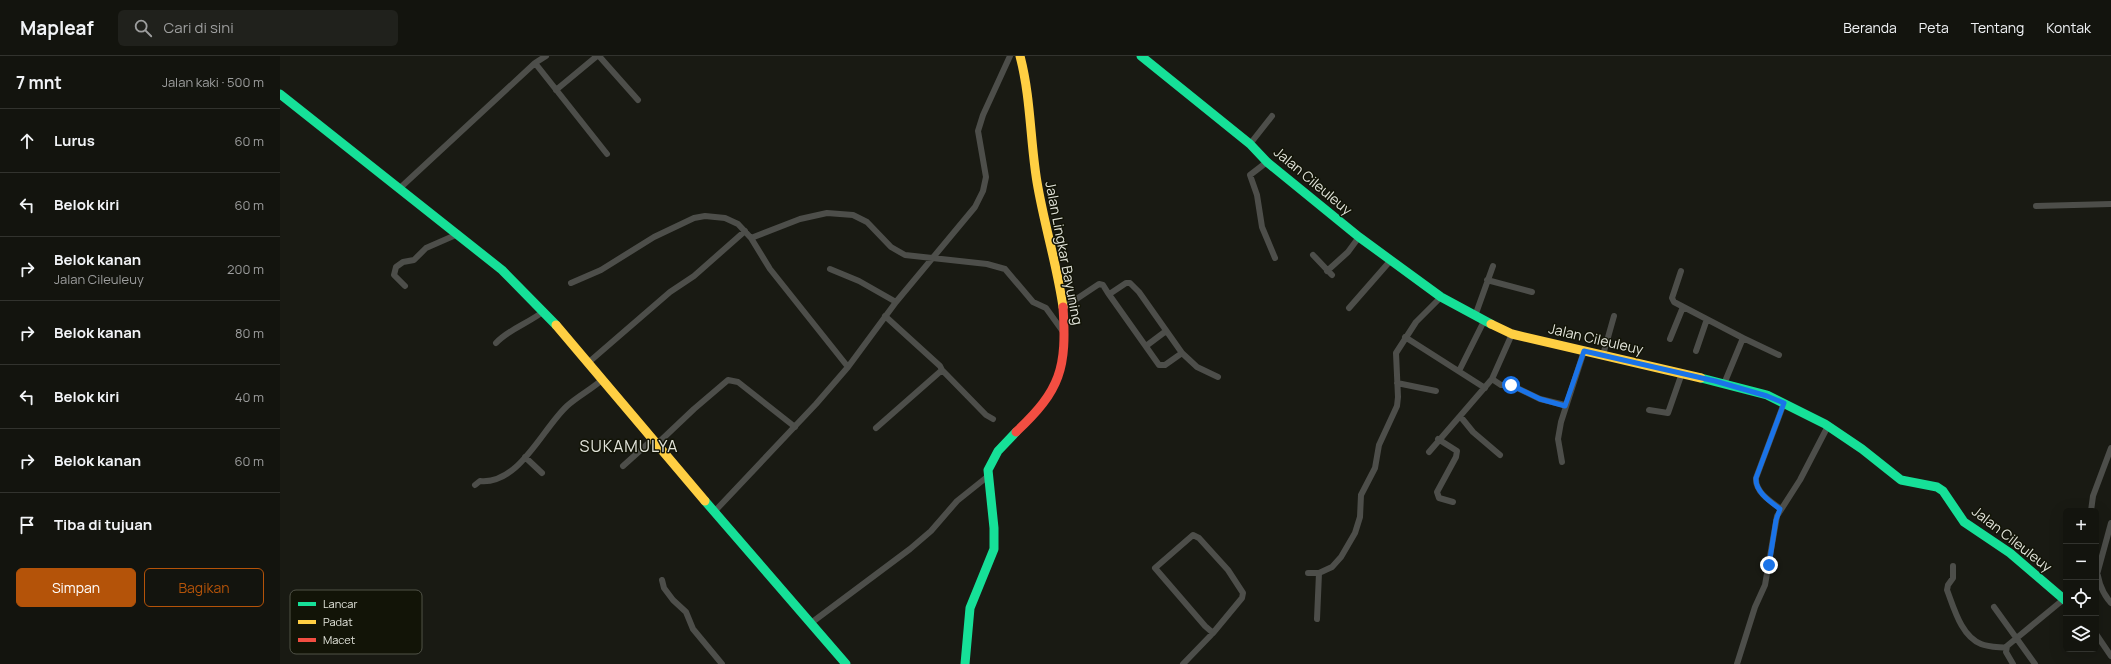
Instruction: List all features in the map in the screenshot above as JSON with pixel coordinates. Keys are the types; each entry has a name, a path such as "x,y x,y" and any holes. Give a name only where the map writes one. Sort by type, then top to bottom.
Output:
{"main road":[{"name":"Jalan Lingkar Bayuning","path":"965,664 966,624 972,600 994,549 995,524 987,477 988,464 999,448 1048,402 1058,378 1064,353 1065,334 1063,308 1037,183 1027,77 1020,56"},
{"name":"Jalan Cileuleuy","path":"1141,56 1250,144 1267,162 1359,237 1441,297 1484,321 1512,334 1682,373 1767,396 1784,403 1828,426 1862,448 1901,480 1937,487 1943,491 1964,522 2010,553 2063,598"},
{"path":"280,94 502,270 544,311 603,378 714,512 846,664"}],"street":[{"path":"400,188 535,63 546,56"},
{"path":"556,90 598,56 638,100"},
{"path":"714,512 795,427 848,367 896,302 976,207 983,191 986,177 978,131 983,115 1010,56"},
{"path":"535,63 607,154"},
{"path":"1250,144 1272,116"},
{"path":"1267,162 1250,175 1257,195 1262,227 1275,258"},
{"path":"2036,206 2111,204"},
{"path":"751,238 800,219 827,213 853,215 867,222 899,253 932,259 988,264 1005,269 1034,302 1046,308 1065,334"},
{"path":"572,284 601,270 654,237 694,218 705,216 725,218 738,224 751,238 770,269 848,367"},
{"path":"589,362 670,292 694,276 745,231"},
{"path":"405,286 394,275 396,267 403,262 414,260 426,248 458,234"},
{"path":"1313,255 1329,273 1359,237"},
{"path":"1349,308 1391,260"},
{"path":"1475,316 1493,266"},
{"path":"830,269 858,281 896,302"},
{"path":"1681,271 1672,301 1779,355"},
{"path":"1487,280 1532,292"},
{"path":"1108,293 1126,283 1133,285 1182,353 1197,367 1218,377"},
{"path":"1063,308 1099,284 1103,285 1162,366 1182,353"},
{"path":"1308,573 1319,573 1332,567 1337,562 1358,527 1361,495 1375,468 1379,445 1397,406 1395,357 1416,322 1441,297"},
{"path":"1670,339 1683,307"},
{"path":"496,343 502,337 531,321 544,311"},
{"path":"885,316 942,370 986,415 993,419"},
{"path":"1603,355 1614,316"},
{"path":"1696,351 1707,319"},
{"path":"1459,371 1484,321"},
{"path":"1146,346 1166,331"},
{"path":"1428,452 1492,379 1512,334"},
{"path":"1406,337 1485,388"},
{"path":"1724,384 1743,338"},
{"path":"1562,462 1558,439 1565,406 1584,351"},
{"path":"876,428 942,370"},
{"path":"1649,410 1668,413 1682,373"},
{"path":"475,485 480,481 490,482 500,479 525,457 566,407 603,378"},
{"path":"1492,379 1501,385 1511,385 1540,399 1565,406"},
{"path":"623,466 728,380 738,382 795,427"},
{"path":"1397,383 1436,391"},
{"path":"1780,509 1764,496 1755,484 1784,403"},
{"path":"1460,416 1473,432 1500,455"},
{"path":"1737,664 1755,607 1765,585 1776,520 1780,509 1800,480 1828,426"},
{"path":"1438,440 1457,451 1456,457 1437,492 1439,498 1453,502"},
{"path":"2091,508 2093,496 2111,448"},
{"path":"525,457 542,473"},
{"path":"811,623 910,549 931,531 957,502 987,477"},
{"path":"2099,567 2106,534 2111,523"},
{"path":"1183,664 1213,634 1242,598 1243,593 1228,570 1199,538 1193,535 1155,568 1213,634"},
{"path":"1953,566 1953,578 1948,585 1947,590 1963,628 1976,642 1983,645 2006,648"},
{"path":"1317,619 1319,573"},
{"path":"662,580 664,588 673,600 686,612 693,629 722,664"},
{"path":"2098,580 2104,595 2111,603"},
{"path":"2006,648 2016,637 2063,602"},
{"path":"1994,607 2035,664"},
{"path":"2099,638 2111,656"},
{"path":"2006,648 2006,652 2013,664"}],"traffic: fast":[{"path":"1141,56 1250,144 1267,162 1359,237 1441,297 1491,324"},
{"path":"280,94 502,270 556,325"},
{"path":"1701,378 1767,395 1825,424 1862,449 1901,480 1937,487 1943,491 1964,522 2010,553 2063,598"},
{"path":"965,664 970,608 994,549 994,528 988,470 998,451 1016,432"},
{"path":"705,501 846,664"}],"traffic: slow":[{"path":"1020,56 1024,72 1037,182 1063,307"},
{"path":"1491,324 1512,334 1701,378"},
{"path":"556,325 705,501"}],"traffic: jam":[{"path":"1016,432 1043,403 1052,390 1058,377 1064,346 1063,307"}],"district":[{"name":"SUKAMULYA","path":"629,446"}],"route":[{"path":"1511,385 1527,394 1565,406 1584,351 1715,381 1767,396 1784,403 1755,484 1764,496 1780,509 1776,520 1769,565"}]}
